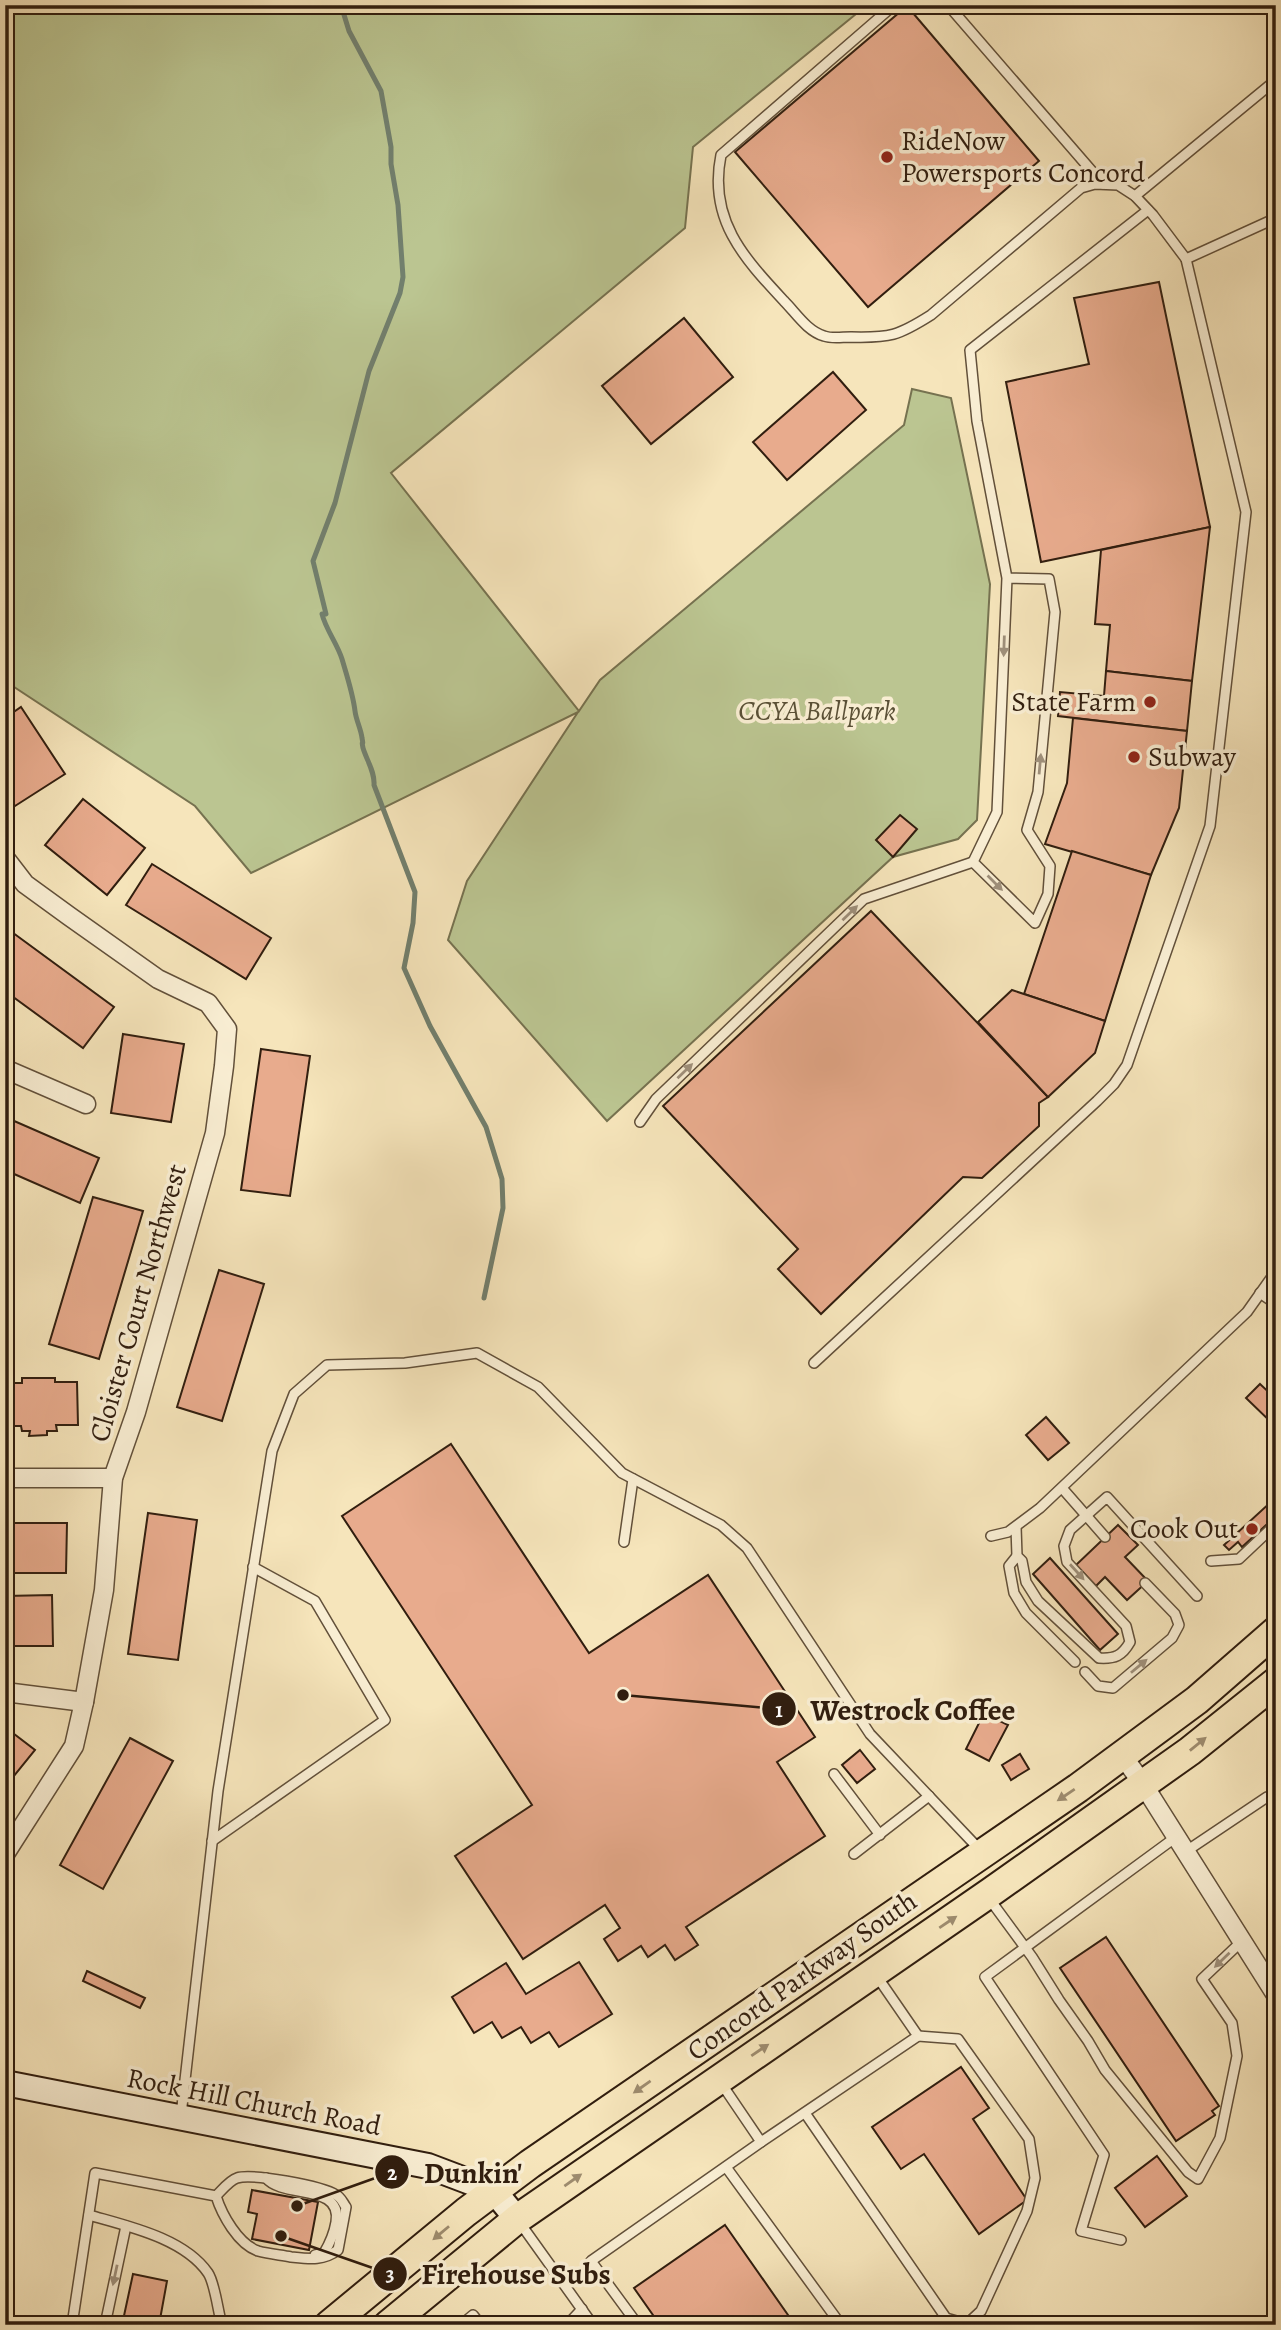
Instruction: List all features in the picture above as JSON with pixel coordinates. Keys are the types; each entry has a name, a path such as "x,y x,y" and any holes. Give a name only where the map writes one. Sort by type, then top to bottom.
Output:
{"main road":[{"name":"Concord Parkway South","path":"329,2325 494,2190 1122,1755 1197,1699 1276,1631"},
{"name":"Concord Parkway South","path":"388,2325 517,2219 987,1895 1190,1751 1276,1682"},
{"name":"Rock Hill Church Road","path":"5,2083 428,2166 494,2190"},
{"path":"494,2190 517,2219"}],"street":[{"name":"Cloister Court Northwest","path":"5,858 25,884 158,979 208,1003 227,1029 225,1066 215,1133 136,1412 113,1478 104,1590 74,1746 5,1854"},
{"path":"5,1069 86,1104"},
{"path":"5,1478 113,1478"},
{"path":"5,1692 84,1702"},
{"path":"1122,1755 1276,1995"}],"lane":[{"path":"814,1363 1114,1084 1127,1065 1210,826 1246,512 1186,259 1148,210 1135,196 1118,185 1103,184 1081,188 931,316 904,332 886,338 826,337 812,331 755,270 734,240 722,211 718,190 721,155 894,5"},
{"path":"948,5 1103,184"},
{"path":"1135,196 1276,80"},
{"path":"640,1122 656,1099 864,900 974,862 997,812 1007,578 977,421 970,350 1148,210"},
{"path":"1186,259 1276,218"},
{"path":"974,862 1035,923 1048,894 1050,866 1027,830 1038,792 1055,612 1049,579 1007,578"},
{"path":"990,1536 1008,1532 1016,1527 1062,1488 1247,1312 1276,1271"},
{"path":"1260,1293 1276,1304"},
{"path":"181,2117 218,1791 272,1451 295,1394 327,1365 405,1363 477,1353 538,1387 622,1473 720,1525 747,1548 870,1734 982,1852"},
{"path":"624,1542 633,1479"},
{"path":"1062,1488 1105,1537"},
{"path":"1017,1556 1023,1561 1027,1582 1038,1601 1099,1658 1113,1659 1123,1653 1130,1642 1126,1626 1068,1562 1064,1546 1070,1530 1107,1497 1197,1597"},
{"path":"1211,1561 1239,1559 1276,1524"},
{"path":"1016,1527 1017,1556 1009,1566 1014,1592 1026,1613 1075,1662"},
{"path":"212,1841 385,1720 314,1601 253,1567"},
{"path":"1085,1672 1098,1686 1113,1688 1172,1638 1179,1625 1175,1614 1145,1583"},
{"path":"834,1774 880,1835"},
{"path":"854,1854 929,1796"},
{"path":"1121,2240 1080,2231 1104,2155 985,1977 1180,1845 1267,1797"},
{"path":"987,1895 1026,1949 1105,2070 1188,2172 1198,2179 1220,2138 1237,2056 1232,2023 1202,1979 1241,1942"},
{"path":"874,1972 918,2036"},
{"path":"638,2325 591,2261 726,2167 761,2143 805,2113 918,2036 958,2039 1029,2139 1035,2178 1027,2211 981,2311 968,2324 946,2318 805,2113"},
{"path":"718,2079 761,2143"},
{"path":"726,2167 841,2325"},
{"path":"72,2325 95,2173 216,2196"},
{"path":"236,2178 266,2178 321,2188 338,2195 346,2207 338,2250 328,2258 310,2259 256,2251 234,2232 221,2211 216,2196 236,2178"},
{"path":"89,2215 179,2246 209,2274 222,2325"},
{"path":"517,2219 593,2325"},
{"path":"105,2325 126,2226"},
{"path":"567,2325 582,2309"},
{"path":"461,2325 473,2315 481,2325"}],"green space":[{"name":"CCYA Ballpark","path":"5,5 867,5 693,147 685,228 391,473 579,711 600,680 904,425 912,389 951,398 990,584 977,820 958,839 893,857 607,1121 448,940 467,881 578,712 251,873 195,806 5,681"}],"building":[{"name":"RideNow Powersports Concord","path":"907,6 1039,161 868,307 735,152"},
{"path":"1159,282 1210,527 1041,562 1006,382 1089,364 1074,298"},
{"path":"684,318 733,377 651,444 602,386"},
{"path":"833,372 866,410 787,480 753,442"},
{"path":"1210,527 1192,681 1106,671 1110,625 1095,624 1101,550"},
{"path":"1106,671 1192,681 1187,731 1058,716 1060,692 1104,696"},
{"path":"21,707 65,774 15,806 5,791 5,718"},
{"path":"1073,718 1187,731 1179,808 1151,875 1045,844 1067,783"},
{"path":"83,799 145,848 107,895 45,845"},
{"path":"900,815 917,829 893,857 876,840"},
{"path":"1072,851 1151,875 1105,1021 1024,994"},
{"path":"152,864 271,938 246,979 126,905"},
{"path":"871,911 1048,1097 1039,1103 1039,1126 982,1178 963,1177 821,1314 778,1269 798,1249 663,1106"},
{"path":"5,927 114,1007 83,1048 5,991"},
{"path":"1012,990 1105,1021 1095,1053 1048,1097 978,1022"},
{"path":"123,1034 184,1044 171,1122 111,1113"},
{"path":"261,1049 310,1056 290,1196 241,1190"},
{"path":"5,1117 99,1158 80,1203 5,1170"},
{"path":"93,1197 143,1211 99,1359 49,1344"},
{"path":"219,1270 264,1284 222,1421 177,1407"},
{"path":"22,1378 55,1378 55,1382 77,1382 78,1425 56,1425 57,1431 47,1431 47,1435 29,1436 30,1431 22,1431 21,1426 5,1426 5,1383 22,1383"},
{"path":"1260,1384 1276,1399 1276,1427 1246,1398"},
{"path":"1046,1417 1069,1443 1048,1460 1026,1435"},
{"path":"451,1444 589,1653 708,1575 815,1737 777,1762 825,1836 686,1927 698,1945 675,1960 665,1945 648,1957 641,1946 618,1961 604,1939 620,1928 605,1905 523,1959 455,1856 532,1805 342,1516"},
{"name":"Cook Out","path":"1276,1492 1276,1516 1242,1547 1238,1542 1229,1550 1224,1545 1272,1501 1269,1498"},
{"path":"148,1513 197,1520 178,1660 128,1654"},
{"path":"5,1523 67,1523 66,1573 5,1573"},
{"path":"1118,1525 1138,1545 1125,1557 1148,1581 1127,1600 1105,1577 1096,1586 1076,1565"},
{"path":"1050,1558 1118,1634 1100,1650 1033,1574"},
{"path":"52,1595 53,1646 5,1646 5,1596"},
{"path":"984,1713 1008,1725 989,1761 966,1749"},
{"path":"5,1727 35,1750 5,1787"},
{"path":"130,1738 173,1761 103,1889 60,1865"},
{"path":"860,1750 875,1769 857,1783 842,1765"},
{"path":"1020,1754 1029,1769 1011,1780 1002,1765"},
{"path":"1106,1937 1219,2106 1212,2111 1215,2115 1176,2141 1060,1968"},
{"path":"579,1962 612,2014 559,2047 549,2032 531,2043 521,2027 502,2038 492,2022 474,2033 452,1997 506,1963 526,1994"},
{"path":"87,1971 145,1998 140,2008 83,1981"},
{"path":"961,2067 989,2108 973,2119 1027,2200 979,2234 924,2154 901,2169 872,2127"},
{"path":"1157,2156 1187,2196 1145,2227 1115,2188"},
{"path":"252,2190 318,2202 309,2250 252,2239 257,2214 248,2212"},
{"path":"725,2225 795,2325 660,2325 634,2288"},
{"path":"133,2274 167,2281 159,2325 122,2325"}],"waterway":[{"path":"341,5 349,31 381,91 398,205 403,277 400,293 369,371 335,503 313,561 326,614 322,614 342,659 374,785 415,892 413,923 404,968 430,1026 486,1127 502,1179 503,1208 484,1298"}],"place":[{"name":"RideNow Powersports Concord","path":"887,157"},
{"name":"State Farm","path":"1150,702"},
{"name":"Subway","path":"1134,757"},
{"name":"Cook Out","path":"1252,1529"},
{"name":"Westrock Coffee","path":"623,1695"},
{"name":"Dunkin'","path":"297,2206"},
{"name":"Firehouse Subs","path":"281,2236"}]}
